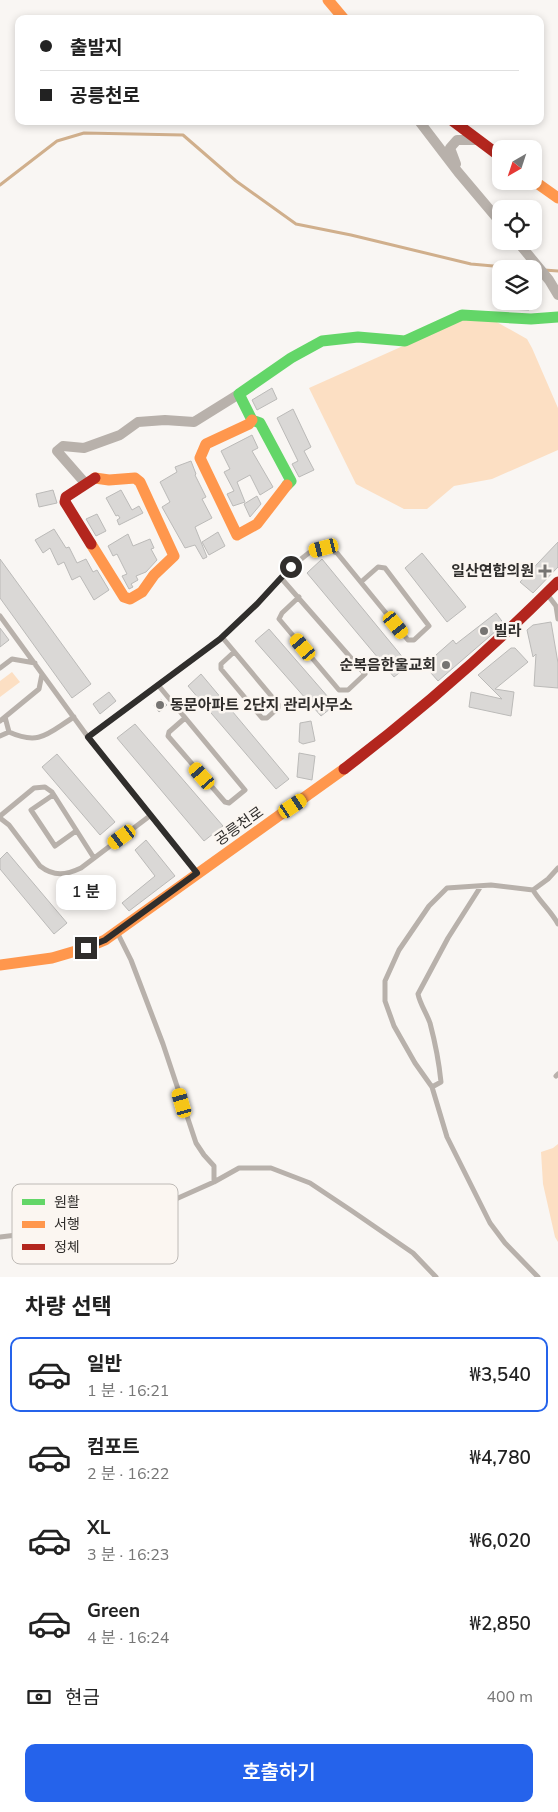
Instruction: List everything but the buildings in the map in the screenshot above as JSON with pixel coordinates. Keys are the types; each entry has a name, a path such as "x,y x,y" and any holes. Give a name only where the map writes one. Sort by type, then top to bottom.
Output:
{"street":[{"path":"328,0 341,15"},
{"path":"422,125 492,212"},
{"path":"458,125 492,151"},
{"path":"458,172 450,148 457,140 477,140"},
{"path":"542,187 558,198"},
{"path":"524,250 549,280 558,295"},
{"path":"85,483 57,451 63,446 84,448 120,435 138,422 165,420 194,422 239,394 290,358 322,341 358,337 406,341 462,315 531,319 558,317"},
{"path":"239,394 252,420 260,422 291,481 282,489 257,524 237,535 200,458 206,444 249,424 252,420"},
{"path":"95,478 108,480 135,478 140,482 174,556 154,576 142,592 130,599 124,597 65,502 66,497 85,483 95,478"},
{"name":"공릉천로","path":"0,965 52,958 86,948 105,940 117,932 197,873 309,795 395,730 510,630 558,582"}],"lane":[{"path":"88,737 222,637 257,604 291,567 310,552 324,548 337,553 360,582 408,640 414,640 430,626 385,568 378,567 360,582"},
{"path":"281,578 299,597 365,674 348,690 338,690 279,619 282,613 299,597"},
{"path":"546,594 556,606 558,619"},
{"path":"0,616 88,737 197,873"},
{"path":"222,637 278,704 278,708 267,718 262,718 221,669 221,664 234,652"},
{"path":"0,668 12,659 35,663"},
{"path":"42,674 39,689 2,719 9,732 24,738 35,739 47,735 74,718"},
{"path":"158,685 245,790 229,803 225,802 168,736 169,732 185,718"},
{"path":"0,736 9,732"},
{"path":"94,858 53,795 45,787 34,788 0,817 9,825 40,866 46,871 62,875 68,874 94,858 151,815"},
{"path":"53,795 31,810 55,846 76,830"},
{"path":"538,1277 490,1223 447,1137 432,1087 415,1063 394,1026 385,1001 385,981 399,950 429,906 447,888 491,885 533,890 548,879 558,868"},
{"path":"432,1087 441,1082 439,1062 430,1024 424,1007 419,1003 418,994 448,938 481,886"},
{"path":"533,890 558,924"},
{"path":"117,932 131,960 163,1044 196,1143 204,1156 214,1166 214,1182"},
{"path":"178,1198 240,1168 271,1168 310,1183 413,1253 436,1277"}],"shaded area":[{"path":"479,312 527,339 558,408 558,450 492,479 454,486 427,509 404,509 356,484 309,388"},
{"path":"12,672 20,682 0,697 0,681"},
{"path":"558,1144 558,1242 555,1237 543,1184 541,1152"}],"waterway":[{"path":"0,185 57,141 84,133 183,135 236,181 296,224 351,235 471,264 492,266"},
{"path":"544,270 558,271"}],"traffic: fast":[{"path":"287,485 291,481 260,423 252,420 239,394 291,358 322,341 358,337 405,341 462,315 531,319 558,317"}],"traffic: slow":[{"path":"328,0 341,15"},
{"path":"542,187 558,198"},
{"path":"252,420 249,424 206,444 200,458 237,535 257,524 287,485"},
{"path":"91,544 124,597 130,599 142,592 154,575 174,556 140,482 135,478 109,480 95,478"},
{"path":"0,965 52,958 105,940 344,769"}],"traffic: jam":[{"path":"458,125 492,150"},
{"path":"91,544 65,502 66,497 95,478"},
{"path":"344,769 454,679 558,582"}],"place":[{"name":"일산연합의원","path":"545,571"},
{"name":"빌라","path":"484,631"},
{"name":"순복음한울교회","path":"446,665"},
{"name":"동문아파트 2단지 관리사무소","path":"160,705"}],"route":[{"path":"86,948 105,940 197,873 88,737 220,639 257,604 291,567"}]}
